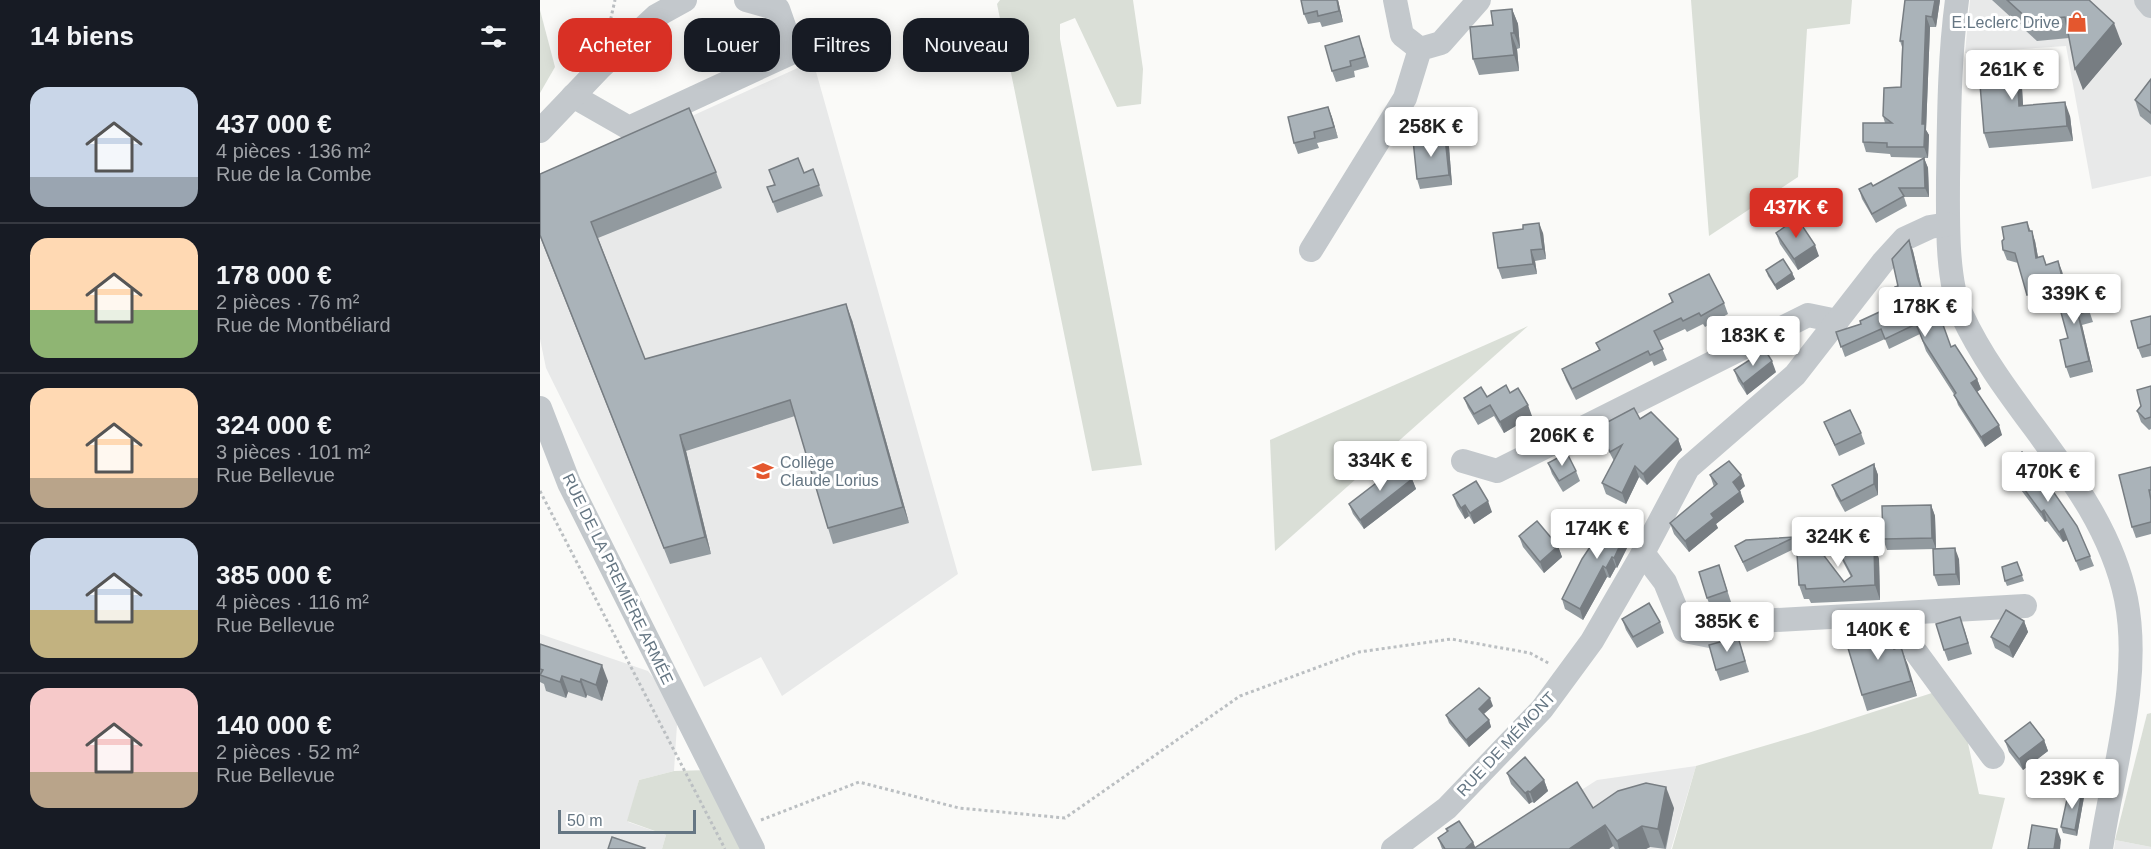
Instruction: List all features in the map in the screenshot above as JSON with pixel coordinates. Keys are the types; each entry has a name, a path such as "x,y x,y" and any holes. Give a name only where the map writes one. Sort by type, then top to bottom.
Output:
{"street":[{"path":"540,131 600,68 656,16 685,0"},
{"path":"573,96 629,128 793,52 778,9 746,0"},
{"path":"1395,0 1402,35 1420,49"},
{"path":"1420,49 1441,43 1479,0"},
{"path":"1957,0 1950,50 1948,224 1952,275 1960,312 1982,353 2069,475 2095,518 2114,553 2126,599 2131,644 2129,690 2101,849"},
{"path":"2146,0 2151,6"},
{"path":"1311,250 1405,98 1420,49"},
{"name":"RUE DE MÉMONT","path":"1394,849 1447,808 1542,709 1592,641 1643,553 1688,468 1795,375 1883,262 1904,239 1930,227 1948,224"},
{"path":"1463,461 1497,471 1808,315 1837,321"},
{"name":"RUE DE LA PREMIÈRE ARMÉE","path":"540,408 569,483 753,849"},
{"path":"1643,553 1665,582 1685,631 1710,636 1759,621 2025,606"},
{"path":"1888,614 1993,757"}],"path":[{"path":"540,491 725,849"},
{"path":"743,828 859,782 959,808 1065,818 1240,696 1359,652 1451,639 1530,653 1568,674"}],"shaded area":[{"path":"1000,0 1133,0 1143,69 1141,104 1117,107 1075,18 1060,24 1060,39 1142,465 1092,471 1011,72 1029,72 1029,18 1000,18 997,4"},
{"path":"1691,0 1852,0 1850,24 1807,29 1798,177 1709,236"},
{"path":"1970,0 2151,0 2151,176 2092,189 2066,46 1965,53"},
{"path":"540,10 555,67 540,93"},
{"name":"Collège Claude Lorius","path":"792,71 816,72 958,574 782,696 761,657 704,687 546,368 540,339 540,185"},
{"path":"1528,326 1275,551 1270,440"},
{"path":"540,634 648,671 678,709 674,771 639,780 628,822 666,835 662,849 540,849"},
{"path":"1935,692 1966,734 1979,794 2005,798 1992,849 1672,849 1696,766"},
{"path":"2151,713 2151,847 2115,840 2147,714"},
{"path":"1696,766 1671,849 1489,849 1597,780"},
{"path":"709,770 745,849 662,849 666,835 627,821 639,780 674,771"},
{"path":"2115,840 2151,847 2151,849 2114,849"}],"building":[{"path":"1301,0 1337,0 1339,11 1318,16 1317,11 1304,14"},
{"path":"1905,0 1935,0 1932,17 1926,16 1922,124 1925,124 1924,147 1887,147 1887,143 1863,142 1863,123 1892,123 1883,116 1884,88 1901,87 1903,41 1900,41"},
{"path":"2007,0 2089,0 2114,23 2075,69 2065,17 2029,20"},
{"path":"1512,9 1514,33 1511,33 1514,55 1473,59 1470,27 1493,25 1491,11"},
{"path":"1359,36 1365,57 1350,61 1351,66 1332,71 1325,46"},
{"path":"2016,56 2019,106 2065,102 2067,126 1984,133 1978,60"},
{"path":"2151,79 2151,113 2135,100"},
{"path":"1328,107 1334,127 1314,132 1315,138 1294,143 1288,117"},
{"path":"689,108 716,172 591,222 645,359 846,304 903,507 828,528 790,400 680,435 705,537 664,548 540,235 540,174"},
{"path":"1445,137 1449,175 1417,179 1413,140"},
{"path":"798,158 804,173 813,169 819,185 773,202 767,187 775,185 769,170"},
{"path":"1924,158 1925,188 1899,188 1904,196 1872,214 1859,189 1871,183 1873,186"},
{"path":"1797,218 1815,245 1794,259 1776,233"},
{"path":"2027,222 2029,231 2032,231 2036,258 2043,256 2046,265 2058,261 2064,285 2027,295 2015,253 2003,250 2002,227"},
{"path":"1539,223 1543,249 1531,250 1533,264 1498,268 1493,233 1523,229 1523,225"},
{"path":"1909,240 1918,279 1930,313 1938,311 1951,347 1955,345 1977,379 1971,383 1999,425 1981,437 1954,395 1956,393 1923,341 1916,324 1885,339 1881,329 1841,347 1836,332 1861,324 1860,321 1901,302 1895,287 1898,286 1892,259"},
{"path":"1783,259 1792,273 1775,285 1766,270"},
{"path":"1709,274 1724,303 1701,316 1699,313 1683,321 1681,318 1654,331 1663,349 1650,355 1648,351 1572,389 1562,369 1600,350 1596,343 1673,302 1669,294"},
{"path":"2087,286 2091,301 2086,302 2089,311 2078,314 2089,361 2066,367 2060,340 2068,338 2056,294"},
{"path":"2151,316 2151,344 2138,348 2131,321"},
{"path":"1765,350 1772,361 1743,384 1734,370"},
{"path":"1506,385 1510,393 1518,388 1528,405 1500,422 1490,405 1474,414 1464,398 1481,387 1487,397"},
{"path":"2151,386 2151,417 2145,419 2137,411 2141,406 2137,390"},
{"path":"1634,408 1640,419 1651,412 1678,439 1643,474 1635,466 1622,493 1602,483 1622,445 1610,452 1598,427"},
{"path":"1850,410 1861,433 1835,445 1824,422"},
{"path":"2022,452 2041,474 2077,526 2090,556 2076,561 2063,529 2059,532 2044,510 2041,512 2006,464"},
{"path":"1567,453 1576,471 1559,481 1548,463"},
{"path":"1729,461 1741,475 1733,482 1740,492 1711,514 1714,518 1685,541 1670,523 1717,484 1710,475"},
{"path":"1401,464 1412,479 1360,520 1349,504"},
{"path":"1874,464 1874,484 1841,501 1832,485"},
{"path":"2151,467 2151,490 2149,490 2151,522 2132,527 2119,475"},
{"path":"1476,481 1488,501 1470,513 1465,505 1461,508 1453,495"},
{"path":"1931,505 1932,538 1883,539 1882,506"},
{"path":"1611,512 1631,522 1614,558 1612,557 1606,568 1603,566 1580,609 1562,599 1582,559 1590,547 1592,548"},
{"path":"1537,521 1558,546 1540,562 1519,536"},
{"path":"1795,537 1743,562 1735,546 1746,540"},
{"path":"1874,545 1875,585 1806,589 1805,585 1799,585 1797,554 1822,553 1844,582 1852,576 1836,546"},
{"path":"1955,548 1956,574 1934,575 1933,549"},
{"path":"2017,562 2022,575 2005,581 2002,567"},
{"path":"1719,565 1727,591 1707,598 1699,572"},
{"path":"1649,603 1660,622 1633,637 1622,619"},
{"path":"2006,610 2024,621 2009,647 1991,637"},
{"path":"1960,617 1968,643 1944,650 1936,624"},
{"path":"1869,618 1882,638 1890,636 1894,649 1900,647 1902,650 1911,681 1862,695 1848,648 1867,642 1857,626"},
{"path":"1738,637 1745,661 1716,670 1709,645"},
{"path":"540,644 602,665 596,685 581,679 580,682 562,676 560,682 540,675 543,670 540,669"},
{"path":"1479,688 1490,698 1479,709 1489,720 1466,740 1446,715"},
{"path":"2030,722 2044,740 2019,759 2005,741"},
{"path":"1525,757 1544,780 1530,792 1525,793 1507,773"},
{"path":"1577,782 1593,808 1618,791 1646,783 1666,787 1658,829 1642,826 1617,841 1605,825 1569,849 1473,849"},
{"path":"2069,790 2082,792 2075,830 2061,827"},
{"path":"1459,821 1473,842 1465,849 1445,849 1438,838 1448,831 1446,829"},
{"path":"2032,825 2057,829 2054,849 2028,849"},
{"path":"612,837 645,848 608,849"}],"place":[{"name":"E.Leclerc Drive","path":"2077,22"},
{"name":"Collège Claude Lorius","path":"763,471"}]}
